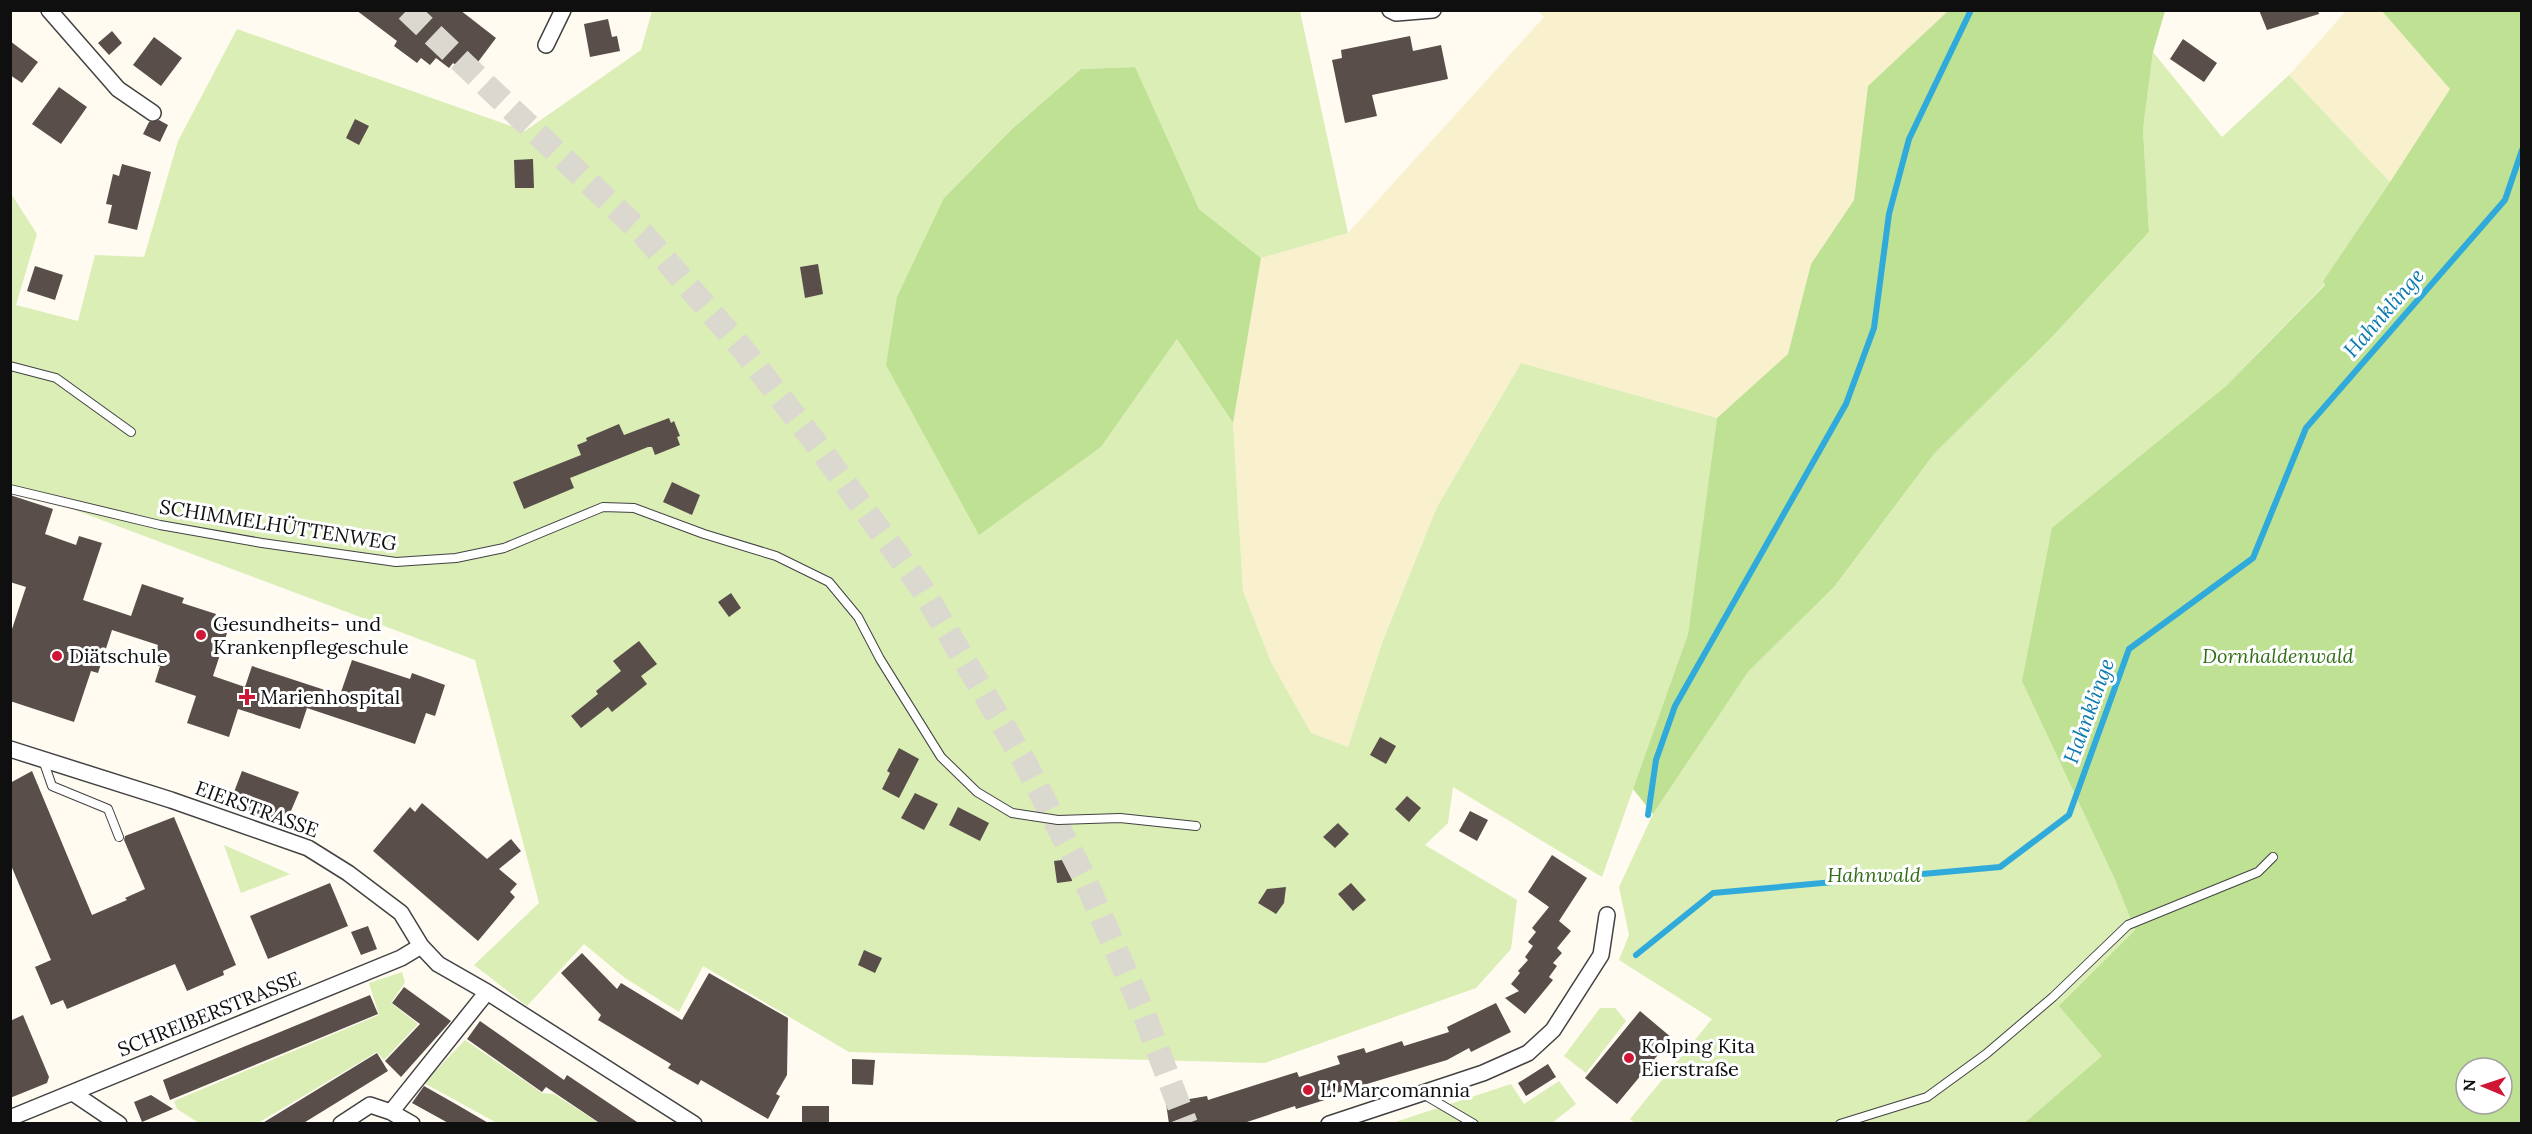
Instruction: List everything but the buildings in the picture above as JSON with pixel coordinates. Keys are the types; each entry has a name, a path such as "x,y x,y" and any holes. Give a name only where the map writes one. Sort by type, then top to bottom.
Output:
{"street":[{"path":"49,10 118,89 153,113"},
{"path":"546,45 563,10"},
{"path":"1390,10 1396,13 1433,10"},
{"name":"EIERSTRASSE","path":"10,748 171,800 308,848 348,873 401,913 421,946 438,964 487,992 694,1124"},
{"path":"1329,1124 1484,1072 1528,1053 1553,1030 1601,955 1607,915"},
{"name":"SCHREIBERSTRASSE","path":"10,1118 401,958 421,946"},
{"path":"391,1112 487,992"},
{"path":"73,1093 119,1124"},
{"path":"341,1124 370,1105 391,1112 412,1124"}],"lane":[{"path":"10,366 56,378 131,432"},
{"name":"SCHIMMELHÜTTENWEG","path":"10,489 160,525 262,543 396,561 456,558 504,548 603,507 634,508 704,534 776,556 829,582 858,617 880,659 941,757 977,792 1012,813 1058,820 1120,818 1196,826"},
{"path":"43,759 52,786 108,809 119,837"},
{"path":"1840,1124 1927,1097 1976,1061 2053,997 2128,925 2258,872 2273,857"},
{"path":"1422,1093 1473,1124"}],"shaded area":[{"path":"1538,11 1948,11 1868,86 1854,200 1811,264 1788,354 1717,418 1521,363 1437,507 1382,643 1348,747 1311,734 1271,662 1243,591 1233,423 1261,258 1348,233 1544,17"},
{"path":"2346,11 2382,11 2450,89 2390,182 2289,75"}],"green space":[{"path":"652,11 1300,11 1348,233 1261,258 1199,209 1134,67 1081,69 1013,128 944,198 979,534 1101,447 1177,339 1233,423 1243,591 1271,662 1311,733 1348,747 1382,643 1437,507 1521,363 1717,418 1688,634 1602,877 1453,787 1448,823 1425,845 1517,900 1511,949 1476,988 1265,1063 849,1052 703,966 679,1012 625,978 584,944 527,1006 474,965 539,903 475,660 11,486 10,192 37,234 16,305 78,321 95,255 144,257 178,141 237,29 525,131 641,50"},
{"path":"1948,11 2165,11 2153,52 2143,129 2149,232 2052,337 1934,454 1834,587 1748,672 1653,814 1633,789 1688,634 1717,418 1788,354 1811,264 1854,200 1868,86"},
{"name":"Dornhaldenwald","path":"2382,11 2521,11 2521,1123 2024,1123 2102,1056 2059,1006 2135,930 2113,875 2022,681 2052,528 2225,387 2325,285 2323,281 2450,89"},
{"name":"Hahnwald","path":"2153,52 2222,137 2289,75 2390,182 2323,281 2325,284 2225,387 2113,875 2135,930 2060,1006 2103,1056 2024,1123 1635,1123 1630,1119 1712,1019 1619,960 1629,935 1619,887 1653,814 1748,672 1834,587 1934,454 2052,337 2149,232 2143,129"},
{"path":"1135,67 1199,209 1261,258 1233,423 1177,339 1101,447 979,535 886,365 897,297 944,198 1013,128 1081,69"},
{"path":"224,845 290,874 241,893"},
{"path":"402,972 405,982 391,1003 418,1024 384,1060 377,1052 258,1123 199,1123 177,1109 174,1101 379,1015 369,983"},
{"path":"1600,1008 1615,1008 1626,1021 1586,1073 1564,1056"},
{"path":"465,1040 542,1093 554,1094 599,1123 497,1123 424,1083"},
{"path":"1559,1081 1576,1104 1552,1123 1389,1124 1511,1084 1524,1104"}],"waterway":[{"path":"1648,815 1656,760 1675,706 1846,404 1874,328 1889,214 1909,139 1971,10"},
{"name":"Hahnklinge","path":"1636,955 1713,893 2000,867 2069,815 2129,649 2253,558 2306,428 2505,200 2522,150"}],"tunnel":[{"path":"407,10 644,235 741,347 818,446 921,587 1023,759 1083,875 1144,1014 1186,1124"}],"place":[{"name":"Gesundheits- und Krankenpflegeschule","path":"201,635"},
{"name":"Diätschule","path":"57,656"},
{"name":"Marienhospital","path":"247,697"},
{"name":"Kolping Kita Eierstraße","path":"1629,1058"},
{"name":"L! Marcomannia","path":"1308,1090"}]}
